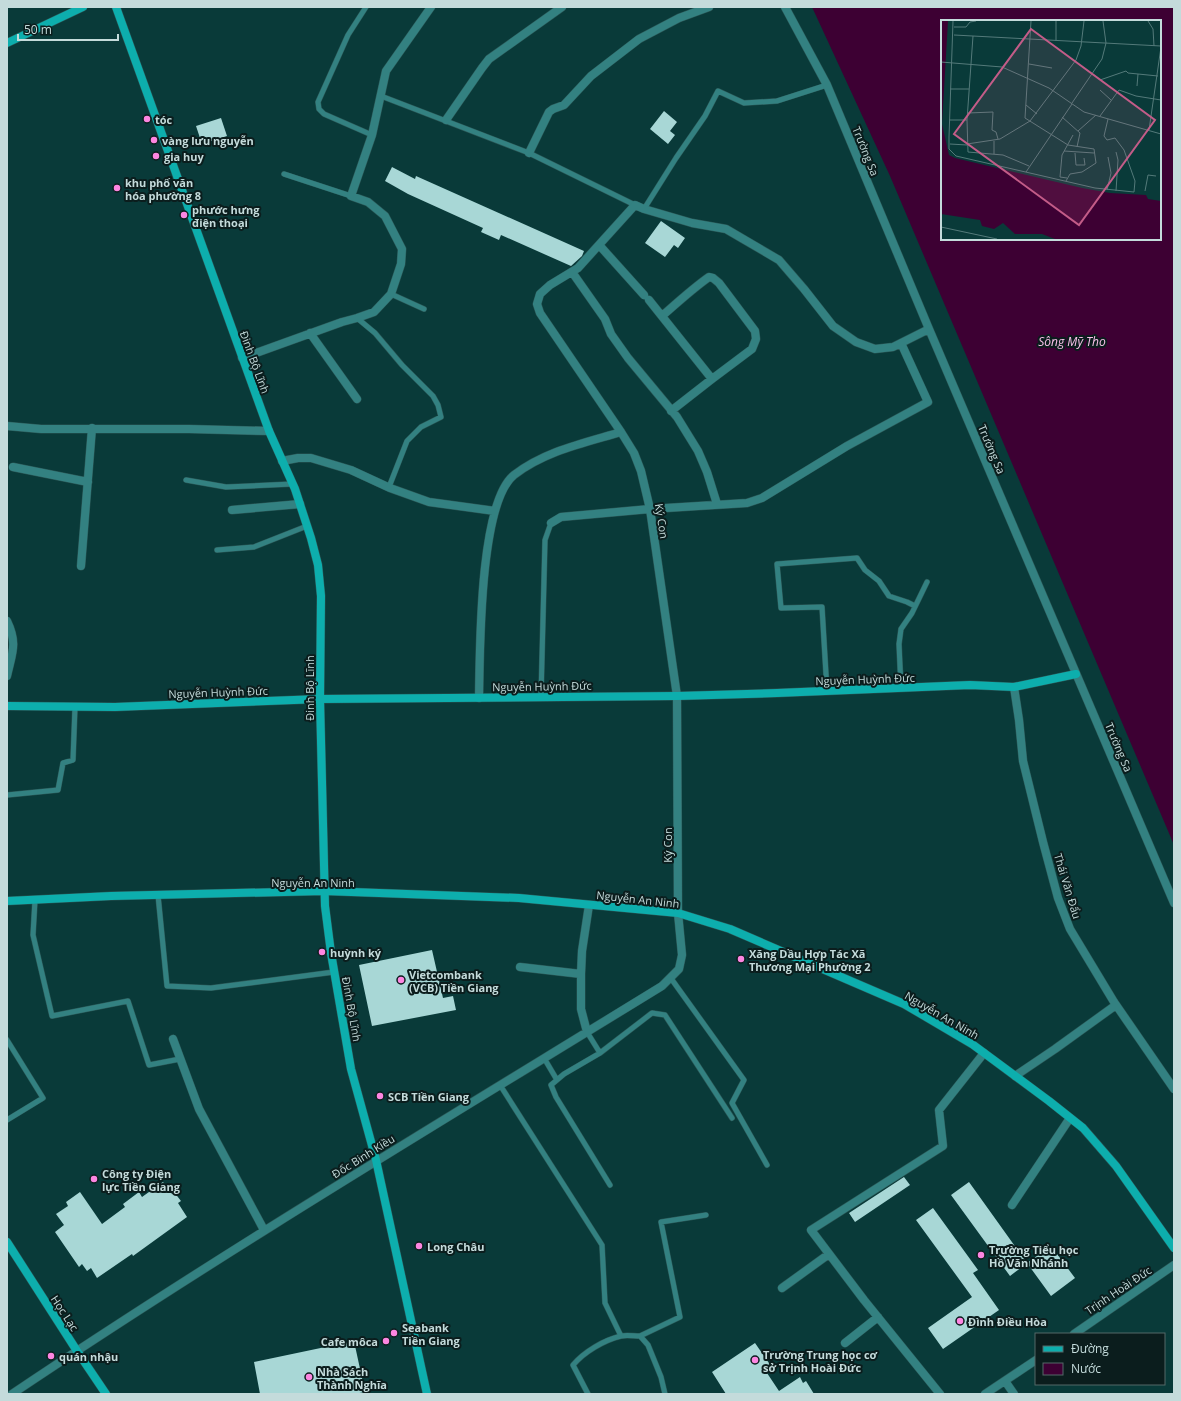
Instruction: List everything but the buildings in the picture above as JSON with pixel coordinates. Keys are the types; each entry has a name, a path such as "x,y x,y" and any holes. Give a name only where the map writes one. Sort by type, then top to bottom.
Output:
{"street":[{"path":"7,43 83,7"},
{"name":"Đinh Bộ Lĩnh","path":"116,7 269,431 300,504 318,566 321,596 320,699 325,906 334,972 351,1069 376,1160 427,1394"},
{"path":"242,358 310,333 374,312 391,294 401,264 402,249 385,216 368,202 350,196 372,135 386,72 431,7"},
{"path":"446,120 482,68 490,59 562,7"},
{"path":"529,153 549,112 564,105 591,76 639,39 679,18 709,7"},
{"name":"Trường Sa","path":"784,7 827,85 929,329 1174,903"},
{"path":"635,205 692,223 726,229 779,260 833,326 856,342 875,349 893,347 929,329"},
{"name":"Ký Con","path":"635,205 600,246 578,268 540,294 537,304 540,313 634,453 641,471 650,509 677,696 678,913"},
{"path":"600,246 647,298 712,379"},
{"path":"572,272 605,319 611,334 628,358 677,417 698,451 717,504"},
{"path":"662,316 689,292 709,277 714,278 755,330 756,339 752,350 671,410"},
{"path":"310,333 357,399"},
{"path":"551,523 561,517 747,502 762,498 847,446 928,402 901,343"},
{"path":"7,426 41,429 92,428 269,431"},
{"path":"81,566 92,428"},
{"path":"479,698 481,601 492,522 505,485 514,476 547,455 621,432"},
{"path":"282,461 298,458 311,458 351,470 389,487 429,502 495,511"},
{"path":"13,467 88,482"},
{"path":"232,510 300,504"},
{"path":"7,622 11,630 14,643 7,676"},
{"name":"Nguyễn Huỳnh Đức","path":"7,706 115,707 320,699 677,696 970,685 1014,687 1076,674"},
{"name":"Thái Văn Đẩu","path":"1014,687 1024,761 1058,898 1070,929 1116,1005 1174,1088"},
{"name":"Nguyễn An Ninh","path":"7,901 111,896 324,891 519,898 678,913 730,928 904,1004 972,1044 1083,1128 1116,1166 1174,1248"},
{"path":"587,1032 581,1009 581,974 582,951 589,905"},
{"name":"Đốc Binh Kiều","path":"12,1394 264,1230 662,986 679,969 682,955 678,913"},
{"path":"520,967 581,974"},
{"path":"1015,1076 1056,1049 1116,1005"},
{"path":"173,1039 199,1109 264,1230"},
{"path":"940,1394 811,1230 943,1146 939,1110 984,1053"},
{"path":"1012,1205 1070,1118"},
{"name":"Học Lạc","path":"7,1242 106,1394"},
{"path":"782,1288 829,1254"},
{"name":"Trịnh Hoài Đức","path":"1075,1333 1174,1265"},
{"path":"846,1343 878,1317"},
{"path":"985,1394 1035,1361"},
{"path":"1005,1381 1014,1394"}],"lane":[{"path":"366,7 348,35 318,102 319,109 324,114 372,135"},
{"path":"644,209 676,158 705,116 718,91 744,103 777,101 827,85"},
{"path":"381,96 529,153 635,205"},
{"path":"284,174 350,196"},
{"path":"391,294 424,309"},
{"path":"357,318 375,333 402,366 433,396 438,405 440,417 421,427 407,441 389,487"},
{"path":"186,480 226,487 292,484"},
{"path":"541,697 545,540 551,523"},
{"path":"217,550 254,547 307,526"},
{"path":"827,691 822,607 781,608 778,564 857,558 865,570 879,581 889,596 915,606"},
{"path":"901,688 899,644 901,629 927,582"},
{"path":"7,795 58,790 63,763 73,760 75,707"},
{"path":"158,895 167,986 211,988 334,972"},
{"path":"35,900 33,936 52,1016 128,1001 149,1065 180,1059"},
{"path":"670,978 744,1080 732,1103 767,1165"},
{"path":"610,1185 556,1097 551,1085 564,1074 600,1053 652,1014 665,1015 732,1118"},
{"path":"587,1032 600,1053"},
{"path":"7,1040 43,1098 7,1120"},
{"path":"544,1058 557,1080"},
{"path":"500,1085 602,1245 606,1303 621,1336"},
{"path":"588,1394 573,1365 581,1356 593,1348 621,1336 640,1336 680,1317 661,1222 706,1215"},
{"path":"640,1336 648,1345 661,1377 665,1394"}],"water":[{"name":"Sông Mỹ Tho","path":"812,7 1174,7 1174,845 890,176"}],"place":[{"name":"tóc","path":"147,119"},
{"name":"vàng lưu nguyễn","path":"154,140"},
{"name":"gia huy","path":"156,156"},
{"name":"khu phố văn hóa phường 8","path":"117,188"},
{"name":"phước hưng điện thoại","path":"184,215"},
{"name":"huỳnh ký","path":"322,952"},
{"name":"Xăng Dầu Hợp Tác Xã Thương Mại Phường 2","path":"741,959"},
{"name":"Vietcombank (VCB) Tiền Giang","path":"401,980"},
{"name":"SCB Tiền Giang","path":"380,1096"},
{"name":"Công ty Điện lực Tiền Giang","path":"94,1179"},
{"name":"Long Châu","path":"419,1246"},
{"name":"Trường Tiểu học Hồ Văn Nhánh","path":"981,1255"},
{"name":"Đình Điều Hòa","path":"960,1321"},
{"name":"Seabank Tiền Giang","path":"394,1333"},
{"name":"Cafe môca","path":"386,1341"},
{"name":"quán nhậu","path":"51,1356"},
{"name":"Trường Trung học cơ sở Trịnh Hoài Đức","path":"755,1360"},
{"name":"Nhà Sách Thành Nghĩa","path":"309,1377"}]}
